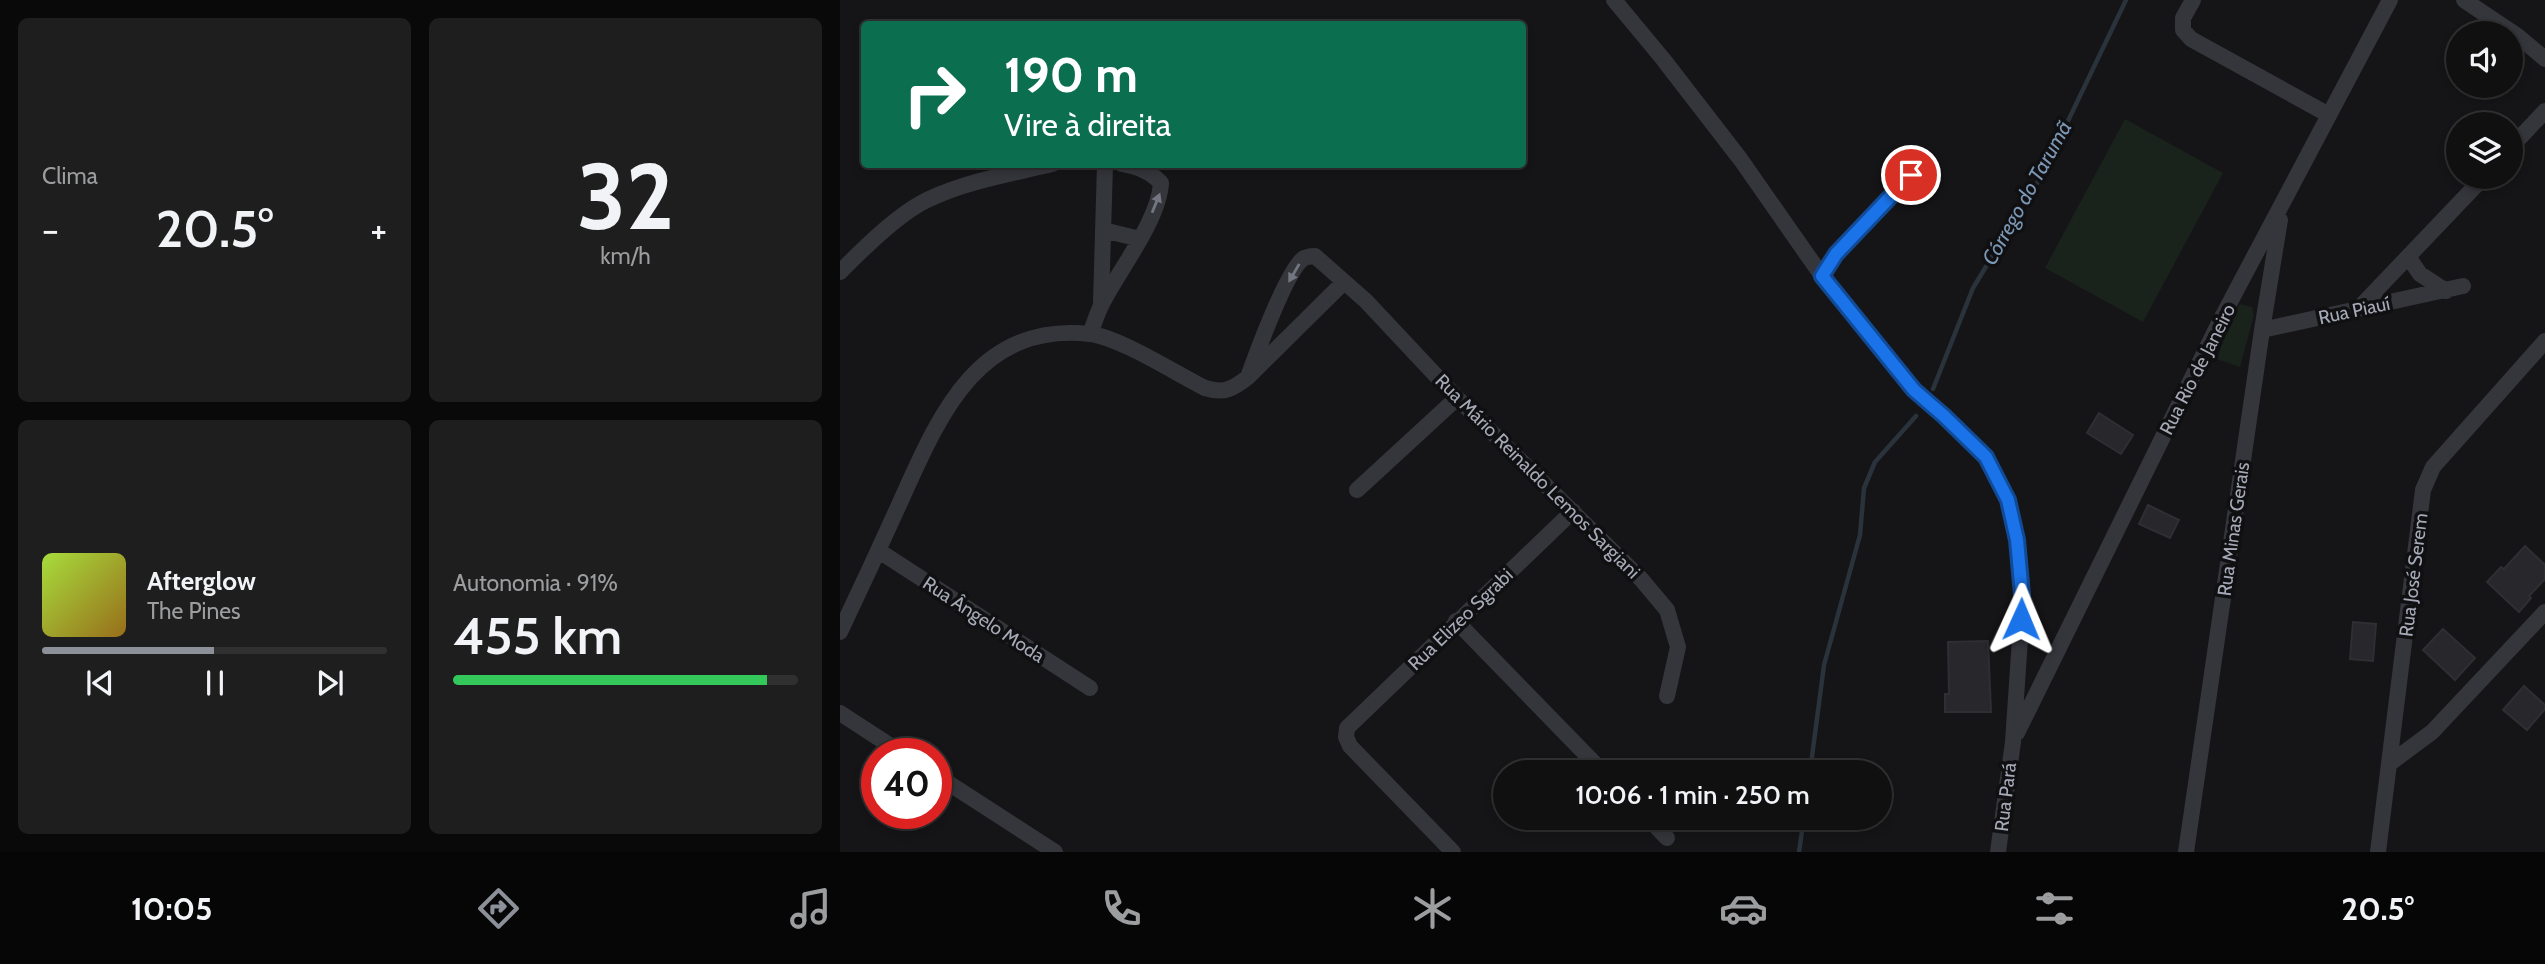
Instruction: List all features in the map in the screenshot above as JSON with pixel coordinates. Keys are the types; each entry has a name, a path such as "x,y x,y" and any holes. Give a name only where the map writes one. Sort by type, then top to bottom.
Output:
{"street":[{"name":"Rua Pará","path":"1614,0 1741,160 1822,276 1914,390 1986,457 2008,500 2017,540 2022,595 2012,742 1998,852"},
{"path":"2193,0 2183,18 2183,30 2191,39 2329,115"},
{"path":"2464,0 2519,37 2545,59"},
{"name":"Rua Rio de Janeiro","path":"2012,742 2220,321 2282,207 2384,2"},
{"path":"2523,134 2545,111"},
{"path":"1822,276 1836,254 1903,185 1920,159"},
{"path":"840,272 874,238 925,201 968,184 1035,168"},
{"path":"1101,306 1105,168"},
{"path":"1090,334 1101,306 1140,239 1160,195 1161,183 1141,168"},
{"path":"2360,307 2473,189"},
{"name":"Rua Minas Gerais","path":"2186,852 2282,207"},
{"path":"1103,230 1140,239"},
{"name":"Rua Mário Reinaldo Lemos Sargiani","path":"1270,319 1297,265 1305,257 1315,256 1366,301 1457,398 1641,579 1667,610 1678,648 1667,696"},
{"path":"2409,258 2420,274 2446,291"},
{"path":"840,632 929,439 953,397 976,370 1002,351 1024,341 1058,334 1090,334 1113,340 1205,388 1218,392 1232,390 1344,282"},
{"name":"Rua Piauí","path":"2262,330 2463,286"},
{"path":"1248,377 1270,319 1293,334"},
{"name":"Rua José Serem","path":"2378,852 2423,490 2433,467 2545,341"},
{"path":"1357,490 1457,398"},
{"name":"Rua Elizeo Sgrabi","path":"1453,852 1350,746 1346,737 1347,728 1573,511"},
{"name":"Rua Ângelo Moda","path":"879,551 1090,688"},
{"path":"2389,764 2432,732 2545,612"},
{"path":"1456,621 1591,760"},
{"path":"840,713 878,738"},
{"path":"952,785 1055,852"},
{"path":"1659,830 1667,838"}],"shaded area":[{"path":"2125,119 2223,173 2143,322 2045,268"},
{"path":"2240,304 2252,307 2254,315 2240,367 2217,359 2232,316"}],"building":[{"path":"2099,413 2133,435 2121,454 2087,433"},
{"path":"2148,505 2179,520 2170,538 2139,524"},
{"path":"2525,546 2545,565 2545,579 2519,612 2487,582 2501,567 2504,569"},
{"path":"2353,622 2376,624 2373,661 2350,659"},
{"path":"2443,629 2475,658 2455,680 2423,650"},
{"path":"1988,641 1991,712 1945,712 1945,694 1949,694 1948,642"},
{"path":"2524,686 2545,705 2545,709 2527,730 2503,710"}],"waterway":[{"name":"Córrego do Tarumã","path":"1933,389 1973,288 2043,173 2126,0"},
{"name":"Córrego do Tarumã","path":"1812,760 1824,665 1860,535 1864,488 1875,462 1916,416"},
{"name":"Córrego do Tarumã","path":"1799,852 1802,830"}],"route":[{"path":"1911,175 1861,225 1836,254 1822,276 1914,390 1986,457 2008,500 2017,540 2022,595 2021,619"}]}
